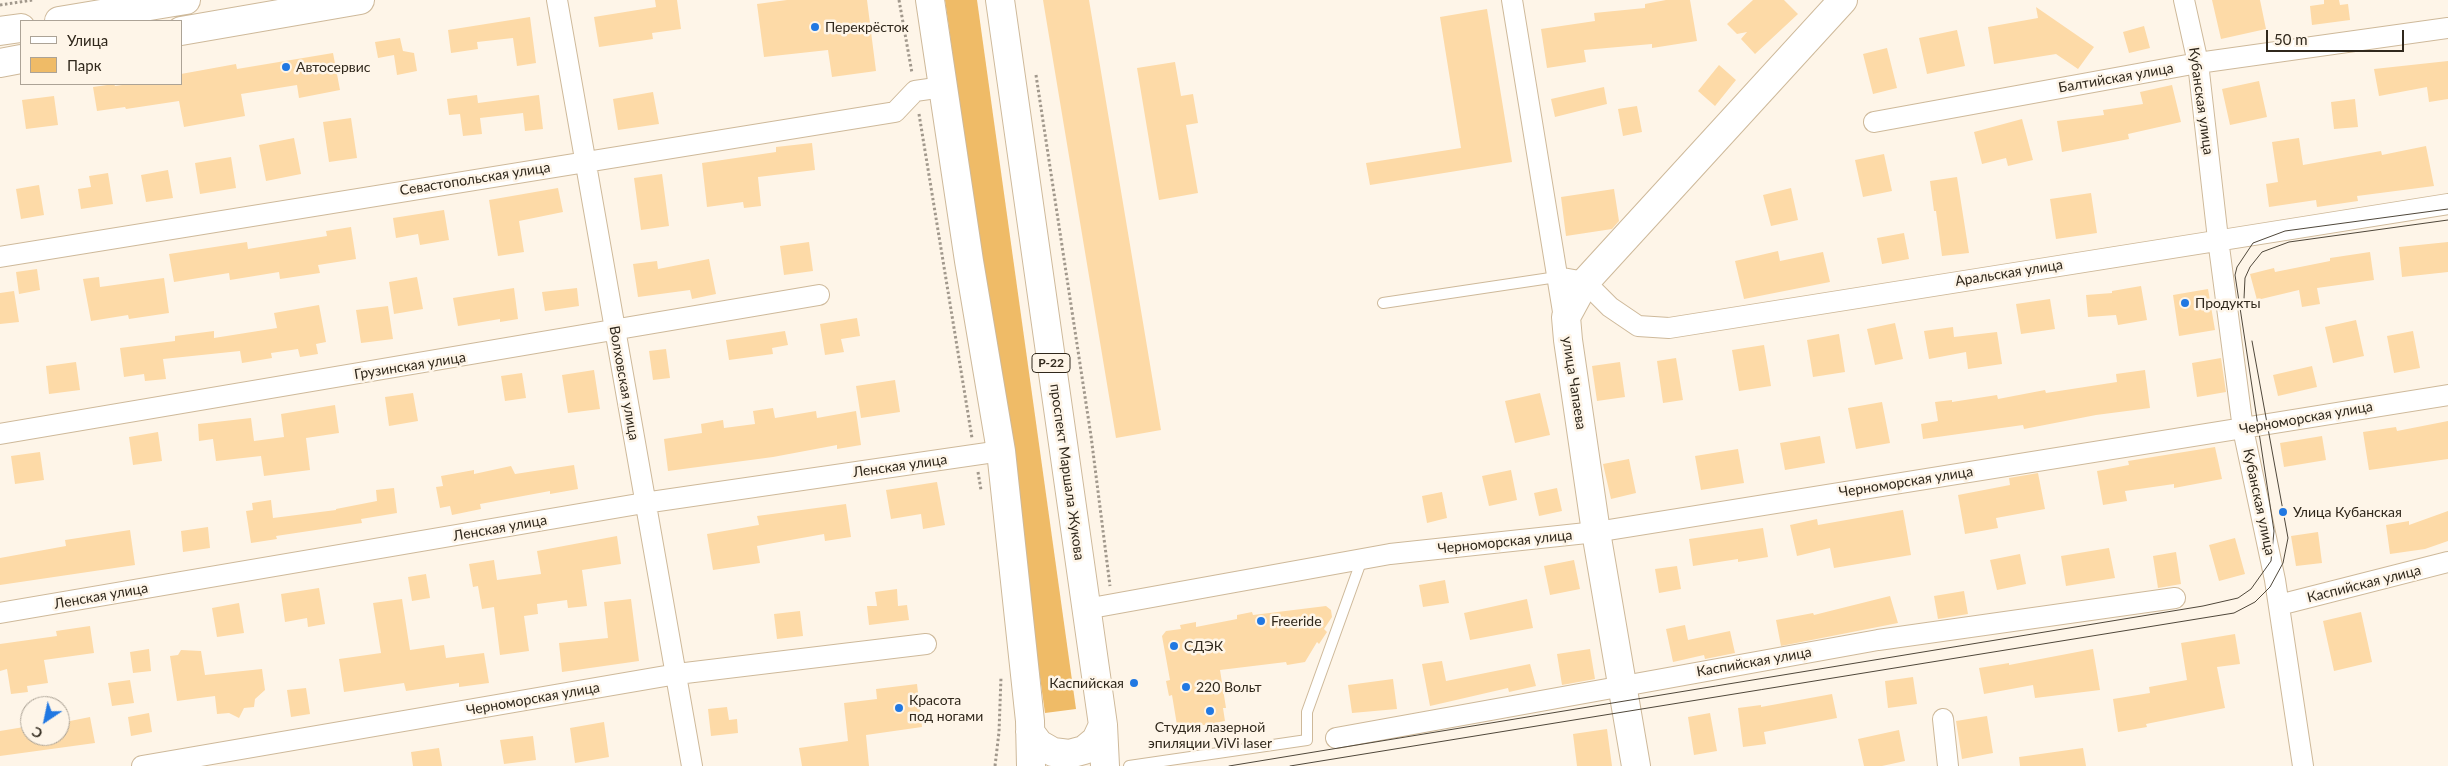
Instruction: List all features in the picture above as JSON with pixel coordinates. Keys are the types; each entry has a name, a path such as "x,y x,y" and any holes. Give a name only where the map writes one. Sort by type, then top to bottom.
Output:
{"main road":[{"path":"62,20 111,6 186,0"},
{"path":"182,31 360,0"},
{"path":"930,0 943,87 988,453 1030,732 1031,766"},
{"name":"проспект Маршала Жукова","path":"1000,0 1103,725 1105,766"},
{"path":"1568,340 1566,317 1585,282 1785,61 1843,0"},
{"path":"0,31 20,28"},
{"path":"0,63 20,59"},
{"name":"улица Чапаева","path":"1568,340 1596,532 1636,766"},
{"path":"1030,732 1039,744 1053,752 1069,754 1084,750 1096,740 1103,725"}],"street":[{"name":"Волховская улица","path":"557,0 644,503 677,674 692,766"},
{"name":"улица Чапаева","path":"1512,0 1568,340"},
{"name":"Кубанская улица","path":"2184,0 2198,63 2218,239 2244,429 2279,605 2304,766"},
{"name":"Балтийская улица","path":"1874,122 2198,63 2448,28"},
{"path":"915,91 943,87"},
{"name":"Севастопольская улица","path":"0,257 895,112 915,91"},
{"name":"Аральская улица","path":"1585,282 1610,306 1638,326 1669,328 2218,239 2448,204"},
{"path":"1557,277 1585,282"},
{"name":"Грузинская улица","path":"0,434 615,332 819,296"},
{"name":"Черноморская улица","path":"1086,609 1362,559 1596,532 2244,429 2258,424 2448,395"},
{"name":"Ленская улица","path":"0,613 644,503 988,453"},
{"name":"Каспийская улица","path":"2279,605 2448,562"},
{"name":"Каспийская улица","path":"1336,738 1878,640 2175,598"},
{"name":"Черноморская улица","path":"142,766 677,674 926,644"},
{"path":"1943,719 1948,766"}],"lane":[{"path":"1383,302 1557,277"},
{"path":"1129,766 1307,740 1307,712 1362,559"}],"path":[{"path":"0,5 34,0"},
{"path":"899,0 915,91 988,453 981,493"},
{"path":"1034,68 1091,436 1113,604"},
{"path":"995,766 999,732 1001,668"}],"green space":[{"path":"945,0 977,0 1076,709 1045,713"}],"building":[{"path":"655,0 677,0 681,29 652,33 653,39 599,47 594,17 656,7"},
{"name":"Перекрёсток","path":"787,0 867,0 876,71 832,77 828,50 764,57 757,4"},
{"path":"1043,0 1089,0 1161,430 1116,438"},
{"path":"1666,0 1690,0 1697,41 1652,48 1652,44 1584,50 1586,62 1547,68 1541,29 1595,21 1594,13 1645,8 1645,4"},
{"path":"1753,0 1784,0 1798,14 1755,54 1741,39 1747,32 1737,34 1727,24"},
{"path":"2212,0 2260,0 2266,29 2221,39"},
{"path":"2324,0 2339,0 2340,5 2348,4 2350,20 2312,25 2310,6 2324,4"},
{"path":"2036,7 2094,47 2078,69 2056,54 1994,64 1988,27 2038,18"},
{"path":"1487,9 1512,162 1370,185 1366,163 1461,148 1440,17"},
{"path":"530,17 536,63 517,66 513,38 477,42 478,49 451,53 448,30"},
{"path":"2144,26 2150,48 2129,53 2123,32"},
{"path":"1957,30 1965,66 1927,74 1919,38"},
{"path":"400,38 403,51 414,53 417,71 397,75 394,55 378,58 375,42"},
{"path":"1887,48 1897,88 1873,94 1863,54"},
{"path":"333,53 340,90 299,98 297,85 241,94 245,116 184,127 179,101 126,109 125,107 97,111 93,87 107,85 182,85 182,74 236,64 237,69"},
{"path":"2448,61 2448,99 2429,102 2427,87 2379,96 2374,69"},
{"path":"1175,62 1181,96 1193,94 1198,123 1186,125 1198,193 1159,200 1137,68"},
{"path":"1719,65 1736,80 1715,106 1698,91"},
{"path":"2259,81 2267,117 2230,125 2222,89"},
{"path":"2172,85 2181,122 2128,134 2129,139 2062,152 2057,121 2104,115 2103,110 2143,104 2140,92"},
{"path":"1604,87 1607,104 1555,117 1551,99"},
{"path":"653,92 659,124 618,130 613,99"},
{"path":"477,95 478,103 539,95 543,129 525,131 523,113 480,118 482,134 463,136 460,114 449,115 447,99"},
{"path":"54,96 58,125 26,129 22,100"},
{"path":"2355,99 2358,127 2334,129 2331,102"},
{"path":"1637,106 1642,132 1623,136 1618,109"},
{"path":"351,118 357,158 329,162 323,122"},
{"path":"2022,119 2033,160 2008,166 2006,158 1982,164 1974,132"},
{"path":"294,138 301,174 266,181 259,145"},
{"path":"2299,138 2303,165 2381,151 2382,155 2426,146 2434,186 2357,196 2358,201 2317,207 2316,200 2269,207 2266,184 2278,182 2272,142"},
{"path":"812,143 815,170 758,177 761,206 744,208 743,202 707,207 702,163 776,152 776,147"},
{"path":"1884,154 1892,191 1863,197 1855,160"},
{"path":"231,157 236,188 200,194 195,163"},
{"path":"168,170 173,198 146,202 141,175"},
{"path":"108,173 113,204 81,209 78,189 91,187 89,176"},
{"path":"662,174 669,226 641,230 634,178"},
{"path":"1957,177 1969,253 1942,256 1930,181"},
{"path":"39,185 44,215 21,219 16,189"},
{"path":"558,188 563,212 519,221 524,252 498,256 489,200"},
{"path":"1791,188 1798,220 1771,226 1763,195"},
{"path":"1614,189 1619,221 1612,229 1566,236 1561,197"},
{"path":"2091,193 2097,233 2056,239 2050,199"},
{"path":"444,210 449,240 420,245 418,234 396,238 393,218"},
{"path":"351,227 356,259 318,265 320,273 280,279 279,272 230,280 229,273 174,282 169,254 247,242 248,249 327,236 326,231"},
{"path":"1904,233 1909,259 1882,264 1877,238"},
{"path":"809,242 813,271 784,275 780,246"},
{"path":"2448,242 2448,272 2402,277 2399,247"},
{"path":"1778,251 1780,261 1823,252 1830,282 1744,299 1735,261"},
{"path":"2370,252 2374,280 2317,288 2320,304 2302,307 2299,290 2257,300 2250,274 2274,268 2275,272 2330,261 2330,258"},
{"path":"709,259 716,294 692,299 690,290 638,297 633,264 657,261 658,269"},
{"path":"37,269 40,290 19,294 16,272"},
{"path":"99,277 100,287 164,278 169,313 129,319 128,315 91,321 83,279"},
{"path":"417,277 423,309 394,314 389,282"},
{"path":"2141,286 2147,320 2118,325 2116,315 2088,317 2086,295 2112,293 2112,291"},
{"path":"514,288 518,319 500,322 500,319 458,326 453,298"},
{"path":"577,288 579,306 545,311 542,292"},
{"path":"2208,289 2215,330 2179,336 2173,295"},
{"path":"14,291 19,322 0,324 0,293"},
{"path":"2050,299 2055,329 2021,334 2016,304"},
{"path":"319,305 326,342 316,344 318,354 300,357 298,349 271,353 272,358 242,363 240,351 163,359 166,379 145,381 144,374 124,377 120,348 175,341 175,336 214,331 214,338 277,328 274,313"},
{"path":"388,306 393,339 361,343 356,310"},
{"path":"857,318 860,336 841,339 844,352 825,355 820,324"},
{"path":"2356,320 2364,356 2333,363 2325,327"},
{"path":"1895,323 1903,359 1875,365 1867,329"},
{"path":"1953,327 1954,337 1997,332 2002,364 1968,369 1966,352 1929,359 1924,331"},
{"path":"785,331 788,345 772,348 773,354 729,360 726,340"},
{"path":"2413,331 2420,368 2394,373 2387,336"},
{"path":"1839,334 1845,372 1813,377 1807,340"},
{"path":"1764,345 1771,386 1739,391 1732,350"},
{"path":"666,349 670,378 653,380 649,351"},
{"path":"1676,358 1683,400 1663,403 1657,361"},
{"path":"2221,358 2226,392 2197,397 2192,363"},
{"path":"76,362 80,390 49,394 46,366"},
{"path":"1620,362 1625,397 1597,401 1592,366"},
{"path":"2312,366 2317,387 2278,396 2273,375"},
{"path":"594,370 600,409 568,413 562,375"},
{"path":"2145,370 2150,408 2096,415 2024,429 2023,425 1923,439 1921,424 1938,421 1935,402 1952,400 1952,402 1997,395 1998,399 2045,390 2046,393 2117,382 2116,374"},
{"path":"522,373 526,398 505,401 501,376"},
{"path":"895,380 900,412 861,418 856,386"},
{"path":"413,393 418,421 389,426 385,397"},
{"path":"1540,393 1550,435 1515,443 1505,401"},
{"path":"1882,402 1890,443 1856,449 1848,408"},
{"path":"335,405 339,433 306,438 310,470 264,476 261,456 216,461 213,439 199,441 198,424 251,418 254,441 284,437 281,414"},
{"path":"773,408 775,418 816,411 817,418 856,411 861,445 837,449 837,445 773,457 668,471 664,439 702,433 701,424 723,420 724,428 755,424 753,411"},
{"path":"2448,421 2448,459 2369,470 2363,432 2396,427 2397,431"},
{"path":"158,432 162,461 133,465 129,437"},
{"path":"1820,436 1825,463 1785,470 1780,443"},
{"path":"2322,436 2326,460 2284,467 2280,443"},
{"path":"2215,447 2222,479 2174,488 2174,484 2125,491 2127,501 2103,505 2097,471 2129,465 2128,461"},
{"path":"1738,449 1744,483 1701,490 1695,456"},
{"path":"40,452 44,480 15,484 11,456"},
{"path":"1629,459 1636,493 1611,499 1603,464"},
{"path":"574,465 578,489 550,494 550,491 480,504 481,509 452,515 450,506 440,508 436,487 443,486 441,476 474,470 474,474 511,466 515,474"},
{"path":"1511,470 1517,500 1489,506 1482,476"},
{"path":"2038,473 2045,509 1996,518 1998,528 1965,534 1958,495 2010,485 2009,478"},
{"path":"937,482 945,525 923,529 921,514 891,519 886,490"},
{"path":"394,488 397,513 361,519 362,523 276,536 277,539 251,543 246,511 253,510 252,503 271,500 273,518 336,510 377,501 376,490"},
{"path":"1557,488 1562,511 1539,516 1534,493"},
{"path":"1442,492 1447,518 1427,523 1422,496"},
{"path":"846,504 851,537 825,541 824,534 757,546 760,563 713,570 707,534 759,525 757,516"},
{"path":"1903,510 1911,555 1834,568 1830,548 1797,556 1790,525 1817,519 1818,525"},
{"path":"2448,511 2448,541 2425,549 2390,554 2386,525 2409,521 2409,525"},
{"path":"208,527 210,548 183,552 181,531"},
{"path":"1763,528 1768,557 1738,562 1738,559 1693,566 1689,539"},
{"path":"130,530 135,565 0,585 0,558 66,546 65,540"},
{"path":"2318,532 2322,563 2296,566 2291,536"},
{"path":"617,536 621,564 582,570 587,606 568,608 567,600 537,604 538,614 524,616 529,651 500,655 494,607 482,609 478,586 473,587 469,564 494,560 497,580 541,574 537,551"},
{"path":"2235,538 2245,574 2219,581 2209,545"},
{"path":"2109,548 2115,578 2066,586 2061,556"},
{"path":"2176,552 2181,584 2158,588 2153,556"},
{"path":"2020,554 2026,584 1997,590 1990,560"},
{"path":"1574,560 1580,589 1550,595 1544,566"},
{"path":"1677,566 1681,589 1659,593 1655,569"},
{"path":"426,574 430,598 412,601 408,577"},
{"path":"1445,580 1449,603 1423,607 1419,585"},
{"path":"319,588 325,624 308,627 307,618 285,622 281,594"},
{"path":"897,589 898,606 907,605 909,620 869,625 867,606 877,606 875,592"},
{"path":"1964,591 1968,614 1938,619 1934,596"},
{"path":"1890,596 1898,623 1781,646 1776,620 1813,613 1814,615"},
{"path":"402,599 410,650 444,645 446,658 484,653 489,683 459,687 459,683 406,691 404,683 344,692 339,659 381,653 373,603"},
{"path":"631,599 639,661 562,672 559,643 608,638 604,602"},
{"path":"1527,599 1533,628 1470,640 1464,613"},
{"path":"239,603 244,633 217,637 212,608"},
{"path":"1326,606 1331,610 1332,617 1324,629 1327,632 1319,644 1317,642 1305,662 1287,665 1286,662 1220,670 1226,708 1223,708 1225,721 1182,729 1177,725 1172,695 1169,696 1166,681 1170,680 1162,636 1166,631 1181,629 1180,625 1196,622 1196,627 1237,619 1237,615 1252,612 1253,615"},
{"path":"800,611 803,636 777,639 774,614"},
{"path":"2361,612 2372,662 2334,671 2323,621"},
{"path":"1685,625 1688,640 1730,631 1735,653 1705,659 1704,655 1673,662 1666,629"},
{"path":"90,626 94,653 44,660 48,683 27,686 28,692 11,694 7,669 0,671 0,644 57,636 56,631"},
{"path":"2235,634 2240,664 2217,667 2225,708 2146,724 2147,727 2118,732 2113,699 2150,693 2149,687 2187,680 2181,643"},
{"path":"149,649 151,671 133,673 130,652"},
{"path":"1590,649 1595,679 1562,685 1557,654"},
{"path":"2093,649 2100,690 2035,698 2033,685 1984,694 1979,668 2009,663 2009,665"},
{"path":"181,650 201,651 205,675 262,669 265,690 255,699 254,707 244,708 239,718 229,713 217,714 215,696 177,701 170,656 178,655"},
{"path":"1442,661 1446,681 1530,664 1536,686 1509,692 1508,688 1430,706 1422,664"},
{"path":"1913,677 1917,704 1888,708 1885,681"},
{"path":"1393,679 1397,709 1352,713 1348,685"},
{"path":"130,680 134,703 112,706 108,683"},
{"path":"917,684 922,727 866,735 869,766 802,766 799,748 848,741 844,703 877,699 876,689"},
{"path":"306,688 310,714 291,717 287,690"},
{"path":"1832,694 1837,718 1764,732 1766,744 1743,747 1738,708 1761,705 1761,707"},
{"path":"727,707 729,720 737,719 738,733 711,736 708,709"},
{"path":"149,713 152,732 131,736 128,717"},
{"path":"1710,713 1717,751 1694,755 1688,717"},
{"path":"1987,716 1993,753 1962,759 1956,721"},
{"path":"90,717 95,743 0,756 0,731 20,728 20,746 70,746 70,721"},
{"path":"604,722 609,757 575,763 570,728"},
{"path":"1607,729 1612,766 1577,766 1573,734"},
{"path":"1899,730 1905,761 1882,766 1864,766 1858,739"},
{"path":"533,736 536,760 504,764 500,740"},
{"path":"439,748 442,766 413,766 411,752"},
{"path":"2083,748 2086,766 2020,766 2019,757"}],"tram line":[{"path":"1229,766 2203,606 2238,598 2251,589 2271,561 2274,531 2235,275 2237,267 2253,243 2285,231 2448,209"},
{"path":"2244,299 2245,278 2250,267 2262,252 2289,242 2448,220"},
{"path":"1290,766 2234,613 2255,602 2270,587 2283,563 2288,538 2252,341"}],"place":[{"name":"Перекрёсток","path":"815,27"},
{"name":"Автосервис","path":"286,67"},
{"name":"Продукты","path":"2185,303"},
{"name":"Улица Кубанская","path":"2283,512"},
{"name":"Freeride","path":"1261,621"},
{"name":"СДЭК","path":"1174,646"},
{"name":"Каспийская","path":"1134,683"},
{"name":"220 Вольт","path":"1186,687"},
{"name":"Красота под ногами","path":"899,708"},
{"name":"Студия лазерной эпиляции ViVi laser","path":"1210,711"}]}
